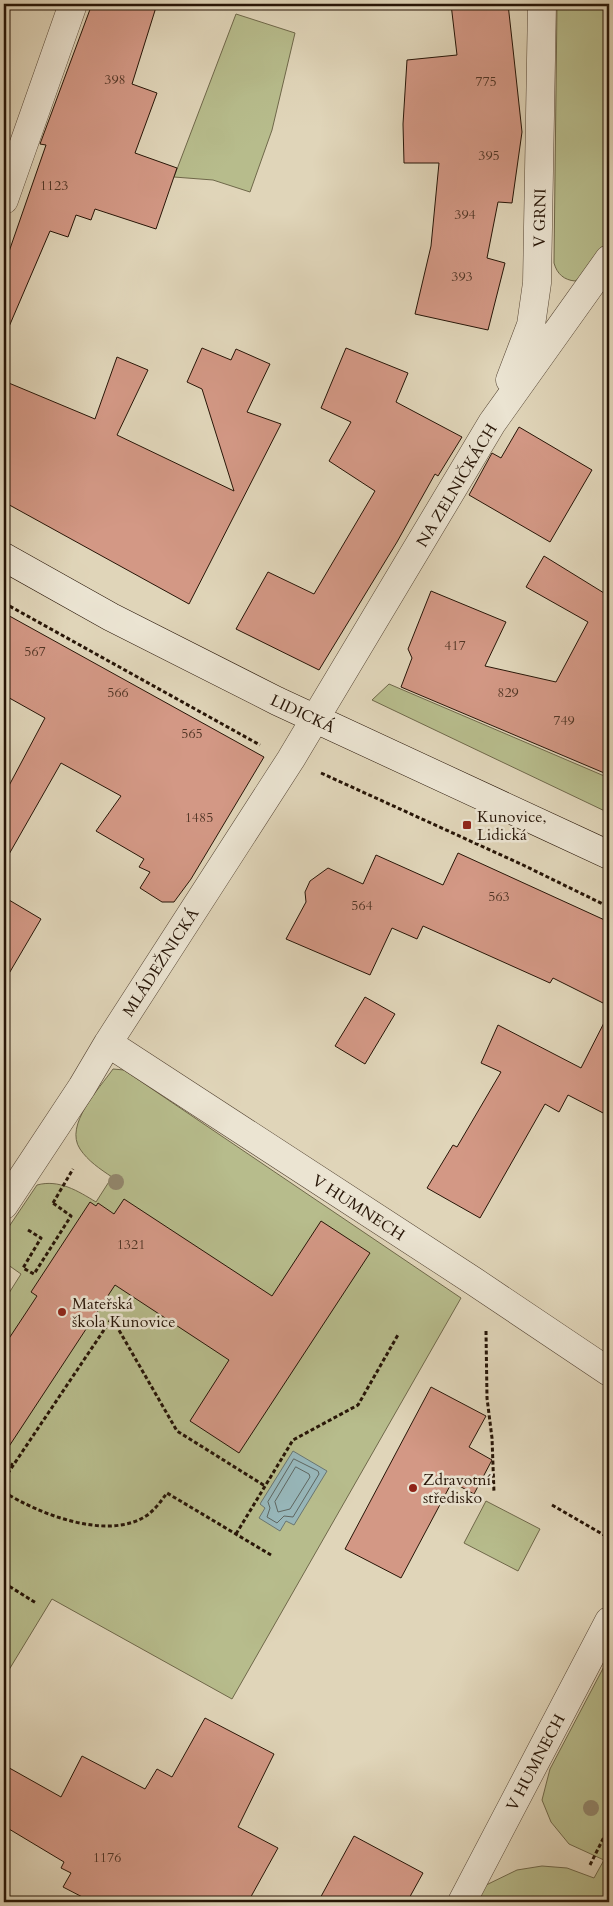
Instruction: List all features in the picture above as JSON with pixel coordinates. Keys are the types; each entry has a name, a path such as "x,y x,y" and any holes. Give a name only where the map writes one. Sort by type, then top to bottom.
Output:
{"street":[{"path":"4,200 73,4"},
{"name":"V GRNI","path":"492,423 525,344 535,304 538,241 542,4"},
{"name":"NA ZELNIČKÁCH","path":"315,719 492,423 609,259"},
{"name":"LIDICKÁ","path":"4,557 111,617 315,719 609,855"},
{"name":"MLÁDEŽNICKÁ","path":"7,1201 291,760 315,719"},
{"name":"V HUMNECH","path":"108,1042 609,1372"},
{"name":"V HUMNECH","path":"462,1902 609,1621"}],"path":[{"path":"4,603 258,744 523,864 609,906"},
{"path":"53,1203 73,1168"},
{"path":"26,1229 41,1238 23,1268 34,1274 72,1216 45,1198"},
{"path":"4,1247 13,1232"},
{"path":"4,1479 112,1318 176,1431 265,1486"},
{"path":"486,1329 487,1398 492,1438 494,1493"},
{"path":"236,1534 293,1440 358,1404 399,1332"},
{"path":"6,1461 13,1465"},
{"path":"4,1492 31,1507 55,1516 97,1526 116,1526 146,1516 158,1506 167,1493 271,1555"},
{"path":"552,1505 609,1538"},
{"path":"4,1583 36,1604"},
{"path":"590,1864 609,1827"}],"green space":[{"path":"557,4 609,4 609,245 590,273 575,281 562,276 554,263"},
{"path":"236,14 295,33 272,130 250,192 213,180 174,177"},
{"path":"389,684 609,778 609,813 372,700"},
{"path":"113,1069 124,1070 461,1298 232,1699 52,1599 4,1678 4,1301 21,1274 4,1262 4,1234 37,1185 53,1184 68,1187 96,1202 112,1177 80,1149 76,1139 76,1129 85,1108"},
{"path":"486,1501 540,1529 518,1571 464,1543"},
{"path":"609,1657 609,1902 473,1902 482,1887 517,1870 542,1866 567,1868 594,1878 604,1860 569,1844 551,1822 542,1800 550,1769"}],"water":[{"path":"293,1451 327,1471 294,1525 286,1521 280,1531 259,1518 265,1508 260,1504"}],"building":[{"path":"92,4 157,4 132,84 157,93 135,153 177,168 156,229 95,209 91,220 76,215 68,237 50,231 8,329 4,327 4,266 46,145 40,144"},
{"path":"451,4 508,4 522,132 512,203 498,202 487,258 505,263 488,330 415,314 431,246 439,163 404,163 403,124 407,60 457,55"},
{"path":"202,348 231,360 236,349 270,364 247,412 281,424 189,604 4,502 4,381 95,419 117,357 148,370 117,435 234,491 202,389 187,382"},
{"path":"346,348 408,373 396,402 462,437 438,476 435,474 397,542 319,670 236,629 268,572 314,594 375,491 329,461 351,422 321,408"},
{"path":"519,427 592,470 550,542 469,495 492,453 501,458"},
{"path":"544,556 604,593 609,583 609,775 401,687 412,658 408,649 431,591 506,622 485,666 556,682 588,622 526,587"},
{"path":"4,613 264,757 191,879 174,902 162,902 140,888 150,872 139,867 144,859 96,831 121,796 61,763 4,863 4,795 45,718 4,695"},
{"path":"458,853 609,922 609,1006 553,978 550,983 423,926 417,939 392,928 370,975 286,939 306,902 305,892 310,881 328,868 363,884 376,855 443,885"},
{"path":"4,897 41,919 4,982"},
{"path":"365,997 395,1014 365,1064 335,1046"},
{"path":"609,1013 609,1116 568,1095 559,1112 545,1104 480,1218 427,1188 453,1145 457,1147 501,1072 481,1063 498,1025 581,1068"},
{"path":"124,1199 272,1296 321,1221 370,1253 239,1453 190,1421 229,1360 115,1285 4,1454 4,1346 37,1296 31,1292 90,1202 96,1206 98,1203 114,1214"},
{"name":"Zdravotní středisko","path":"431,1387 486,1416 469,1447 492,1460 474,1494 452,1482 401,1578 345,1549"},
{"path":"205,1718 274,1754 238,1827 278,1848 248,1902 92,1902 63,1887 71,1873 61,1868 64,1862 4,1826 4,1765 61,1797 82,1756 145,1789 157,1769 172,1777"},
{"path":"354,1836 423,1873 407,1902 318,1902"}],"place":[{"name":"Kunovice, Lidická","path":"467,825"},
{"name":"Mateřská škola Kunovice","path":"62,1312"},
{"name":"Zdravotní středisko","path":"413,1488"}]}
